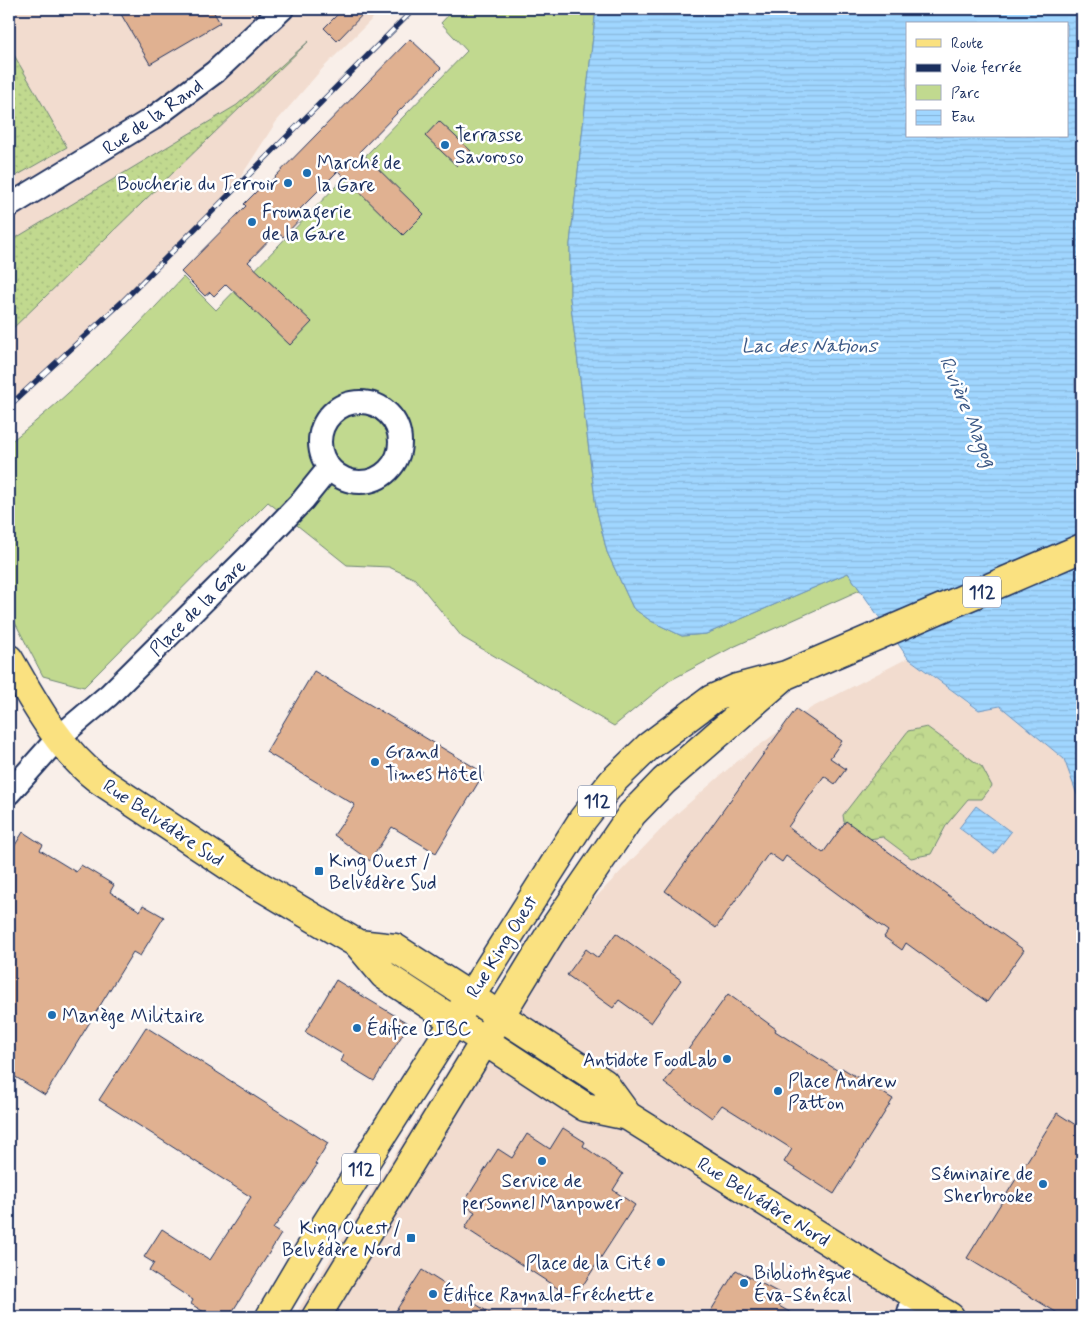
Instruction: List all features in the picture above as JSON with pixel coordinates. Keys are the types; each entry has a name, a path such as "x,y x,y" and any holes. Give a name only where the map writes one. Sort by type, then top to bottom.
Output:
{"main road":[{"name":"Rue King Ouest","path":"270,1317 558,854 613,782 648,747 712,699 738,688 786,675 1082,548"},
{"name":"Rue Belvédère Sud","path":"9,659 58,738 81,765 98,779 253,882 358,944 384,975 454,1021"},
{"name":"Rue King Ouest","path":"316,1317 560,919 632,814 664,781 786,675"},
{"name":"Rue Belvédère Sud","path":"358,944 395,948 470,996"},
{"name":"Rue Belvédère Nord","path":"470,996 604,1083 628,1116 911,1306 950,1317"},
{"name":"Rue Belvédère Nord","path":"454,1021 585,1108 628,1116"}],"street":[{"name":"Rue de la Rand","path":"9,206 152,119 214,72 282,9"},
{"name":"Place de la Gare","path":"9,793 58,738 109,695 254,550 303,500 329,468"}],"shaded area":[{"path":"9,9 377,9 380,11 322,69 276,122 231,192 123,301 9,406"},
{"path":"908,658 978,710 1000,706 1064,759 1081,802 1082,1317 294,1317 480,1018 673,817 735,763 811,708"}],"green space":[{"path":"454,9 596,9 570,244 570,298 596,507 607,552 633,608 651,621 682,636 706,634 848,573 860,590 731,648 669,681 614,726 462,637 415,579 389,567 347,565 268,502 84,687 43,676 9,611 9,443 33,424 99,364 183,277 216,310 467,51 441,23"},
{"path":"309,41 9,332 9,242 237,105"},
{"path":"9,51 14,55 67,147 9,180"},
{"path":"927,727 982,767 992,786 982,799 968,799 947,824 931,854 911,858 883,837 869,839 844,822 843,815 908,731"}],"water":[{"name":"Lac des Nations","path":"596,9 1082,9 1082,289 1075,382 1076,483 1082,498 1082,808 1064,759 1000,706 979,710 908,658 848,573 706,634 682,636 651,621 633,608 607,552 596,507 570,298 570,244"},
{"path":"976,806 1011,832 994,854 959,828"}],"building":[{"path":"118,9 212,9 220,23 150,64"},
{"path":"343,9 368,9 337,41 324,28"},
{"name":"Marché de la Gare","path":"410,39 441,68 360,151 424,214 403,235 338,171 300,209 305,214 283,237 277,232 248,262 312,322 290,345 226,284 214,296 210,292 205,296 181,272 246,206 244,204 268,180 270,182"},
{"path":"439,121 471,151 457,166 425,136"},
{"name":"Grand Times Hôtel","path":"314,671 484,773 436,853 392,827 370,861 334,835 355,805 266,752"},
{"path":"796,709 842,741 830,758 846,769 835,784 824,776 788,827 823,853 846,821 1024,950 987,1002 906,943 902,950 884,937 888,931 786,856 782,862 769,853 716,928 665,891"},
{"name":"Manège Militaire","path":"23,832 43,845 40,850 76,872 81,865 114,885 110,892 140,911 143,905 164,917 140,956 133,952 45,1095 9,1073 9,855"},
{"path":"616,933 681,980 651,1023 619,1000 613,1008 567,975 586,949 598,958"},
{"name":"Édifice CIBC","path":"336,980 409,1024 374,1081 341,1061 344,1055 305,1032"},
{"name":"Place Andrew Patton","path":"728,994 776,1029 775,1031 840,1072 842,1068 893,1099 834,1194 784,1162 792,1149 722,1105 712,1118 664,1083"},
{"path":"146,1027 328,1143 315,1164 317,1165 273,1229 281,1234 229,1317 212,1317 191,1304 193,1300 149,1271 154,1263 144,1257 162,1229 210,1260 251,1197 99,1100"},
{"name":"Séminaire de Sherbrooke","path":"1057,1113 1082,1129 1082,1317 1064,1317 967,1258"},
{"path":"563,1128 585,1142 583,1146 623,1174 613,1190 635,1205 574,1299 465,1228 475,1212 463,1204 498,1149 512,1158 527,1134 550,1149"},
{"name":"Édifice Raynald-Fréchette","path":"422,1270 496,1317 392,1317"},
{"name":"Bibliothèque Éva-Sénécal","path":"736,1270 785,1296 779,1306 798,1317 707,1317"}],"railway":[{"path":"9,406 123,301 414,9"}],"place":[{"name":"Terrasse Savoroso","path":"445,145"},
{"name":"Marché de la Gare","path":"307,173"},
{"name":"Boucherie du Terroir","path":"288,183"},
{"name":"Fromagerie de la Gare","path":"252,222"},
{"name":"Grand Times Hôtel","path":"375,762"},
{"name":"King Ouest / Belvédère Sud","path":"319,871"},
{"name":"Manège Militaire","path":"52,1015"},
{"name":"Édifice CIBC","path":"357,1028"},
{"name":"Antidote FoodLab","path":"727,1059"},
{"name":"Place Andrew Patton","path":"778,1091"},
{"name":"Service de personnel Manpower","path":"542,1161"},
{"name":"Séminaire de Sherbrooke","path":"1043,1184"},
{"name":"King Ouest / Belvédère Nord","path":"411,1238"},
{"name":"Place de la Cité","path":"661,1262"},
{"name":"Bibliothèque Éva-Sénécal","path":"744,1283"},
{"name":"Édifice Raynald-Fréchette","path":"433,1294"}],"water label":[{"name":"Rivière Magog","path":"969,411"}]}
